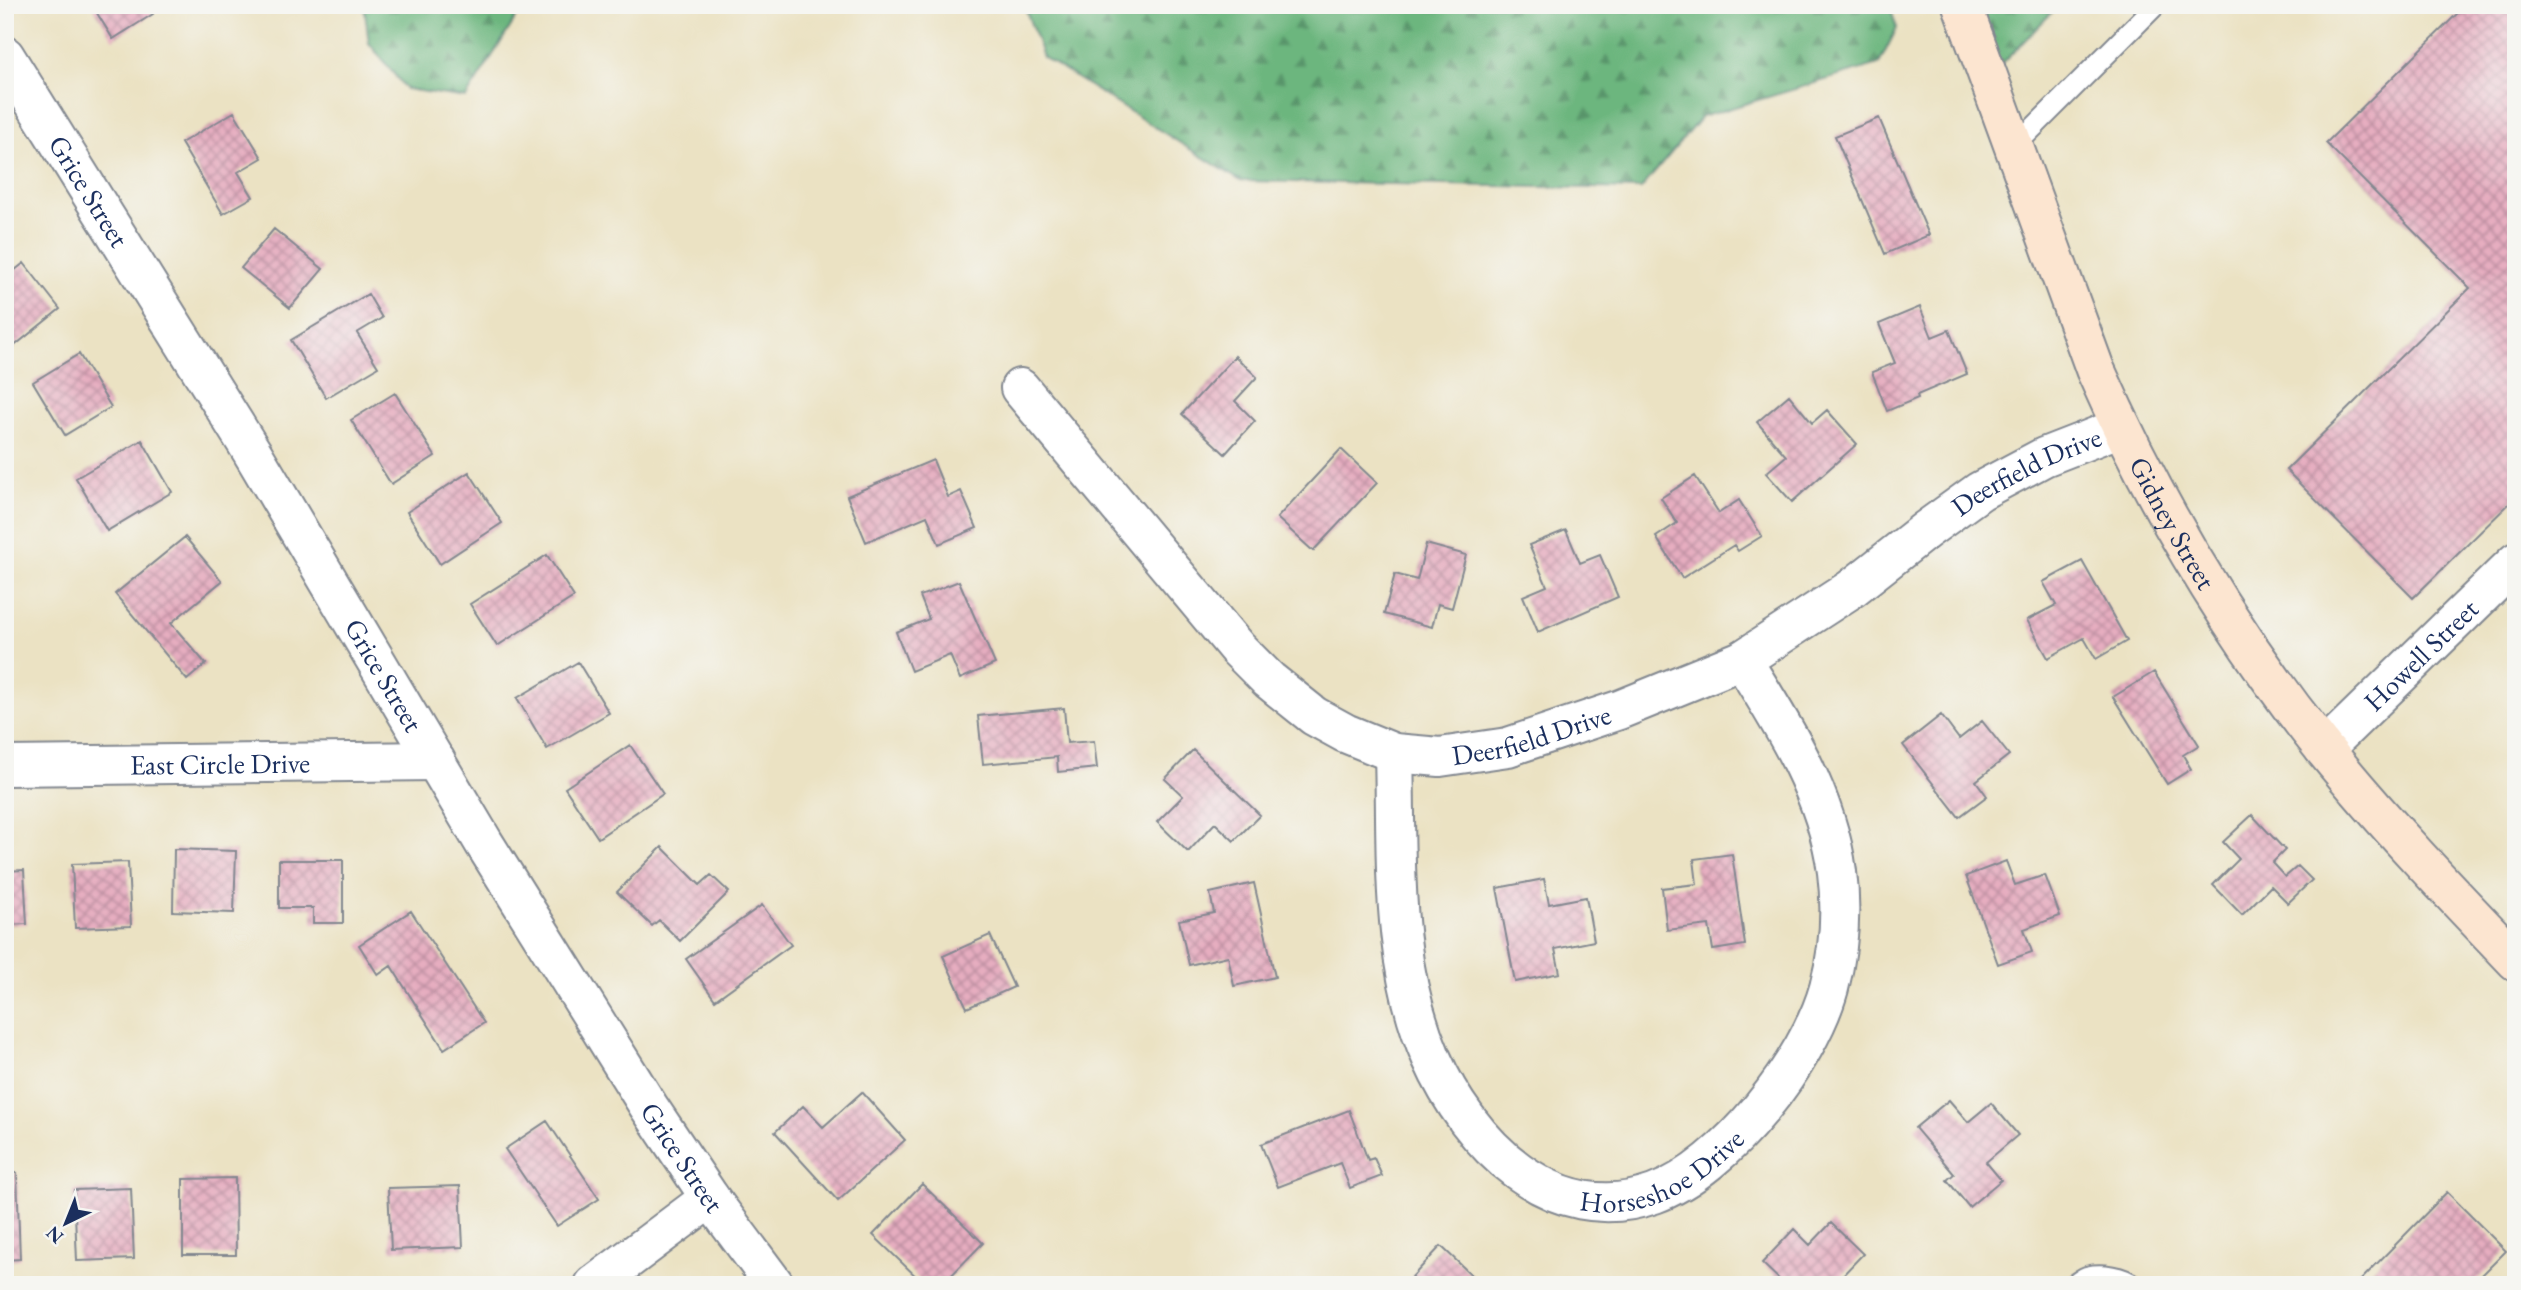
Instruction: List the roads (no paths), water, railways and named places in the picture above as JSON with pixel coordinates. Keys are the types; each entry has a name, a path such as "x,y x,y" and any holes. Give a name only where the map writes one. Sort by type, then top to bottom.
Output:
{"street":[{"name":"Gidney Street","path":"1962,5 2095,369 2121,427 2205,581 2324,749 2391,827 2516,961"},
{"name":"Grice Street","path":"5,56 252,452 484,843 649,1107 710,1198 775,1285"},
{"name":"Deerfield Drive","path":"1020,388 1237,648 1269,680 1314,716 1345,733 1394,752 1440,757 1508,747 1619,710 1742,660 1851,589 1980,491 2044,457 2121,427"},
{"name":"Howell Street","path":"2324,749 2516,562"},
{"name":"Horseshoe Drive","path":"1394,752 1396,872 1402,957 1409,994 1430,1055 1456,1107 1474,1131 1497,1153 1520,1173 1545,1188 1580,1200 1616,1202 1653,1194 1684,1180 1716,1156 1765,1103 1812,1031 1828,991 1838,951 1840,911 1837,871 1826,821 1801,760 1742,660"},
{"name":"East Circle Drive","path":"5,766 436,761"},
{"path":"594,1285 710,1198"}],"lane":[{"path":"2014,147 2156,5"},
{"path":"2073,1285 2087,1276 2112,1276 2134,1285"}]}
